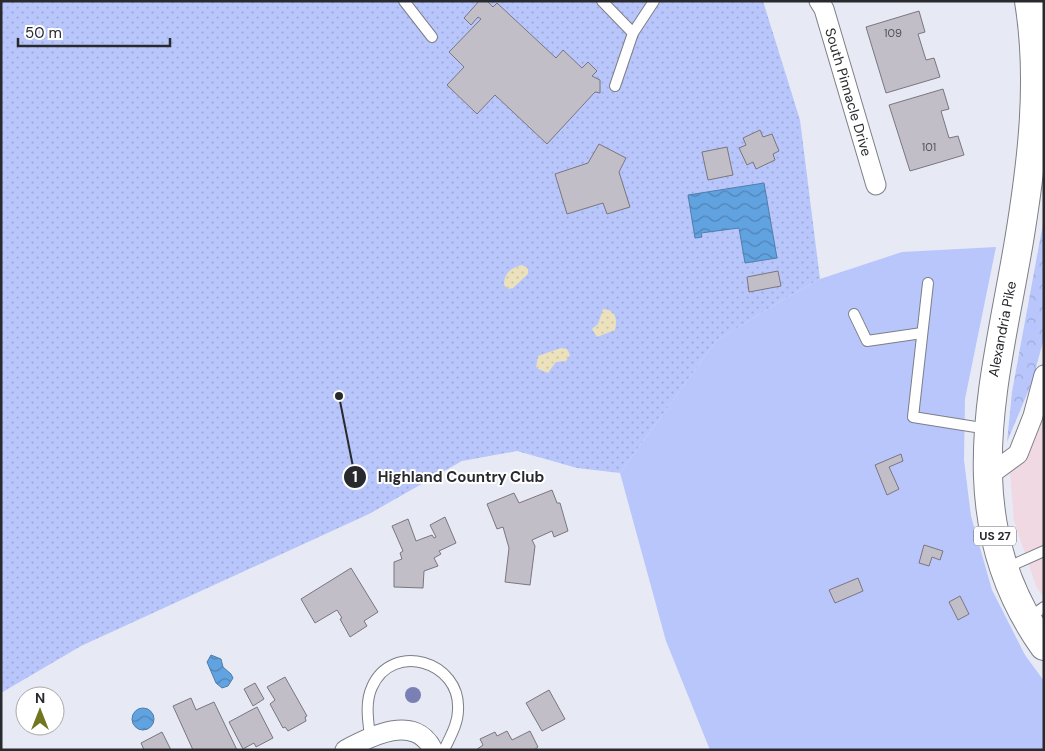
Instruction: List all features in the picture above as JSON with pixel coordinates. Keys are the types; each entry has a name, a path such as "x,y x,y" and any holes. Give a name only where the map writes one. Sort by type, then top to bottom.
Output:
{"main road":[{"name":"Alexandria Pike","path":"1029,1 1039,60 1035,125 1019,241 992,381 988,429 988,476 990,510 998,548 1005,569 1035,613 1044,646"}],"street":[{"name":"South Pinnacle Drive","path":"819,1 824,10 876,184"},
{"path":"988,476 1018,454 1033,416 1044,375"},
{"path":"344,750 370,736 392,730 407,730 424,736 433,750"}],"lane":[{"path":"404,1 432,37"},
{"path":"602,1 633,33"},
{"path":"615,86 633,33 654,1"},
{"path":"928,283 913,417 988,429"},
{"path":"854,314 867,341 922,333"},
{"path":"1005,569 1044,551"},
{"path":"370,736 368,706 371,688 378,677 395,664 420,661 434,666 444,673 454,686 458,710 456,724 444,750"}],"shaded area":[{"path":"1044,403 1044,598 1036,586 1014,521 1010,473 1021,460"}],"green space":[{"path":"1,1 763,1 800,120 820,279 716,341 620,473 577,468 517,451 462,461 369,514 81,646 1,693"},
{"path":"1044,218 1044,338 1032,382 1007,442 1012,392"},
{"path":"996,247 965,399 964,460 971,516 992,590 1025,655 1044,681 1044,750 710,750 666,641 620,473 716,341 786,298 820,279 902,252"}],"sand":[{"path":"522,265 528,268 528,274 513,288 508,289 504,285 507,274 511,269"},
{"path":"603,309 615,315 615,330 597,337 592,329 598,324"},
{"path":"561,348 567,349 570,355 566,361 556,362 548,373 536,368 538,356"}],"water":[{"path":"764,183 777,258 745,263 739,228 701,233 702,237 695,238 688,195"},
{"path":"211,655 221,659 223,667 231,674 233,678 228,686 222,688 216,683 207,662"},
{"path":"143,708 151,711 154,719 151,727 143,730 135,727 132,719 135,711"}],"building":[{"path":"479,1 487,1 493,7 497,3 556,58 563,50 582,68 588,62 597,71 592,76 600,80 600,93 595,92 547,144 495,95 477,114 447,85 464,67 449,52 481,19 478,17 471,25 464,18"},
{"path":"919,11 925,32 918,34 926,60 934,58 940,77 886,93 866,27"},
{"path":"943,89 949,109 941,111 949,138 958,136 964,155 910,171 889,105"},
{"path":"760,130 763,137 772,134 779,151 773,154 775,160 756,169 753,162 747,165 739,148 746,145 743,138"},
{"path":"599,144 626,158 619,172 630,207 607,214 603,203 567,214 555,174 588,163"},
{"path":"727,147 733,175 708,180 702,152"},
{"path":"778,271 781,286 749,292 747,277"},
{"path":"901,454 903,461 889,467 899,489 887,495 875,465"},
{"path":"552,490 557,503 560,503 568,531 554,537 552,531 532,540 535,546 530,585 505,582 509,548 503,527 497,529 487,504 514,493 519,503"},
{"path":"445,517 456,543 439,551 441,554 434,558 438,566 424,571 423,588 394,587 394,562 402,559 400,553 403,551 392,526 408,519 416,541 432,535 434,538 436,537 430,525"},
{"path":"924,545 943,551 940,560 932,557 929,566 919,563"},
{"path":"351,568 378,612 364,621 367,626 350,637 337,610 315,623 301,599"},
{"path":"858,578 863,591 835,603 829,590"},
{"path":"960,596 969,614 958,620 949,602"},
{"path":"285,677 307,716 305,717 306,721 288,731 285,727 283,728 270,704 275,700 267,687"},
{"path":"255,683 264,699 253,706 244,689"},
{"path":"549,690 565,719 542,731 526,703"},
{"path":"191,698 196,710 214,702 237,750 193,750 173,706"},
{"path":"257,707 273,738 256,747 254,743 243,749 229,722"},
{"path":"507,731 512,740 530,731 538,747 534,750 476,750 483,745 480,739 495,732 497,736"},
{"path":"162,732 171,750 144,750 141,743"}],"place":[{"name":"Highland Country Club","path":"339,396"}]}
